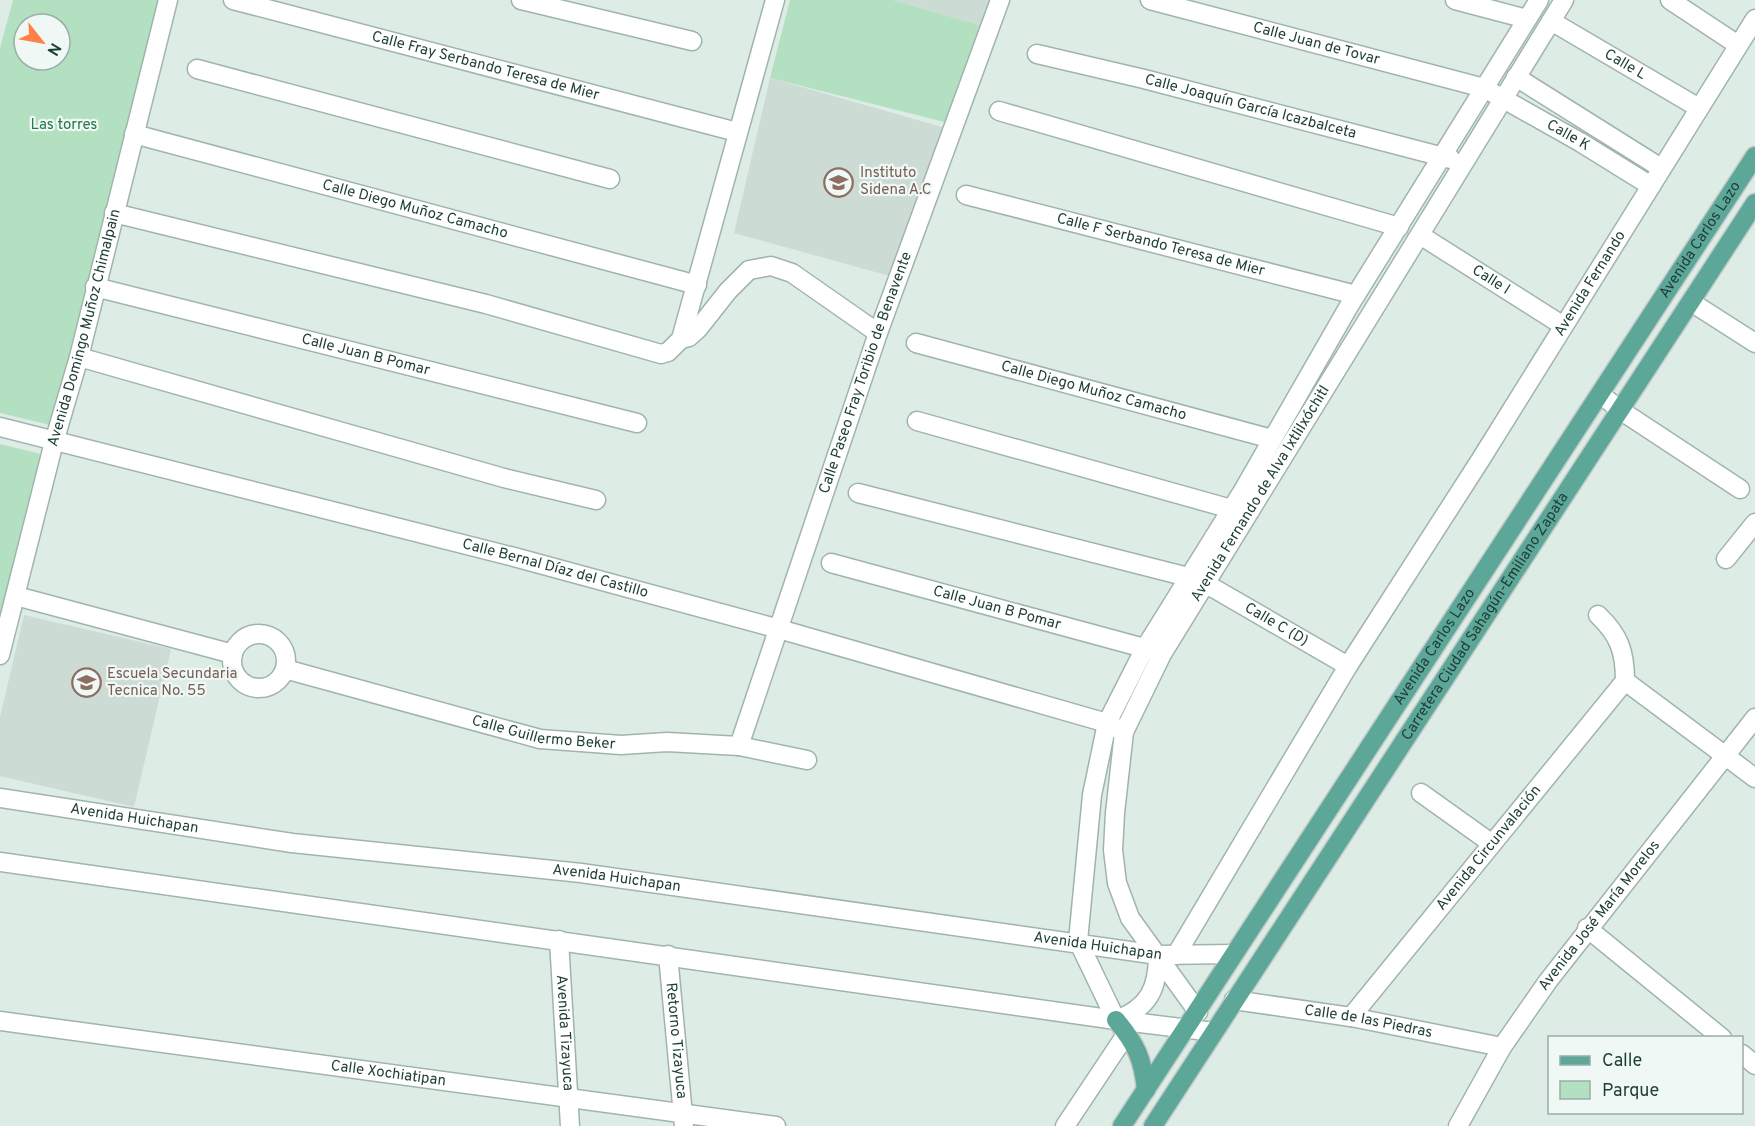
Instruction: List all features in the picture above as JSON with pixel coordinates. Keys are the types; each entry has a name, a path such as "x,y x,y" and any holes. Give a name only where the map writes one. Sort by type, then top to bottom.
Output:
{"main road":[{"name":"Avenida Carlos Lazo","path":"1198,1012 1227,954 1600,394 1753,159"},
{"name":"Carretera Ciudad Sahagún-Emiliano Zapata","path":"1194,1030 1234,1000 1755,203"},
{"path":"1153,1126 1198,1057 1194,1030 1198,1012"},
{"path":"1121,1027 1144,1065 1146,1090"},
{"path":"1122,1126 1146,1090 1194,1030"}],"street":[{"name":"Avenida Domingo Muñoz Chimalpain","path":"0,656 54,442 79,357 168,0"},
{"name":"Calle Fray Serbando Teresa de Mier","path":"233,0 737,132"},
{"path":"521,0 692,41"},
{"path":"114,213 486,304 661,354 668,352 681,339 775,0"},
{"name":"Calle Paseo Fray Toribio de Benavente","path":"739,746 878,333 1000,0"},
{"name":"Calle Juan de Tovar","path":"1150,0 1484,88"},
{"path":"1455,0 1527,19"},
{"name":"Avenida Fernando de Alva Ixtlilxóchitl","path":"1198,1012 1173,955 1130,918 1116,883 1113,850 1124,732 1154,651 1188,577 1356,295 1539,0"},
{"name":"Avenida Fernando de Alva Ixtlilxóchitl","path":"1078,941 1092,795 1107,723 1154,651 1205,584 1564,0"},
{"path":"1670,0 1738,45"},
{"name":"Avenida Fernando","path":"1173,955 1348,666 1755,19"},
{"name":"Calle L","path":"1551,21 1699,108"},
{"name":"Calle Joaquín García Icazbalceta","path":"1037,54 1155,81 1443,156 1463,165"},
{"path":"197,69 610,179"},
{"path":"1516,77 1661,168"},
{"name":"Calle K","path":"1484,88 1651,186"},
{"path":"999,111 1399,226"},
{"name":"Calle Diego Muñoz Camacho","path":"134,134 697,285"},
{"name":"Calle F Serbando Teresa de Mier","path":"966,195 1356,295"},
{"name":"Calle I","path":"1420,235 1562,325"},
{"path":"681,339 689,337 698,329 728,291 749,270 771,266 792,273 878,333"},
{"name":"Calle Juan B Pomar","path":"95,287 637,423"},
{"path":"1691,302 1755,343"},
{"name":"Calle Diego Muñoz Camacho","path":"916,343 1272,439"},
{"path":"79,357 504,478 596,500"},
{"path":"1600,394 1620,410 1740,489"},
{"path":"917,421 1249,514"},
{"name":"Calle Bernal Díaz del Castillo","path":"0,428 502,554 779,629 1107,723 1124,732"},
{"path":"858,493 1188,577"},
{"path":"1726,559 1755,523"},
{"name":"Calle Juan B Pomar","path":"831,563 1154,651"},
{"name":"Calle C (D)","path":"1188,577 1205,584 1348,666"},
{"path":"16,596 233,654"},
{"path":"1598,615 1618,636 1625,664 1625,681 1755,778"},
{"path":"267,635 283,648 286,659 285,669 272,685 262,689 251,688 235,674 233,654 238,644 246,638 267,635"},
{"name":"Calle Guillermo Beker","path":"285,669 540,738 621,745 667,742 739,746 807,760"},
{"name":"Avenida Circunvalación","path":"1351,1017 1625,681"},
{"name":"Avenida José María Morelos","path":"1462,1124 1502,1047 1587,928 1755,718"},
{"path":"1421,793 1491,843"},
{"name":"Avenida Huichapan","path":"0,798 292,843 581,873 1173,955 1227,954"},
{"path":"0,862 668,955 1121,1027 1143,1024 1194,1030"},
{"path":"1587,928 1720,1036"},
{"name":"Avenida Tizayuca","path":"559,940 570,1126"},
{"path":"1078,941 1121,1027"},
{"name":"Retorno Tizayuca","path":"668,955 683,1119"},
{"path":"1065,1126 1121,1027 1151,994 1158,977 1173,955"},
{"name":"Calle de las Piedras","path":"1234,1000 1351,1017 1502,1047"},
{"name":"Calle Xochiatipan","path":"0,1021 568,1097 683,1119 776,1126"},
{"path":"1743,1055 1755,1065"}],"shaded area":[{"path":"893,0 1001,0 990,28"},
{"name":"Instituto Sidena A.C","path":"770,78 953,130 897,278 734,233"},
{"name":"Escuela Secundaria Tecnica No. 55","path":"24,615 171,649 134,807 0,776 0,717"}],"green space":[{"name":"Las torres","path":"13,0 165,0 50,425 0,413 0,48"},
{"path":"790,0 893,0 990,28 956,125 770,78"},
{"path":"0,444 45,455 0,615"}],"place":[{"name":"Instituto Sidena A.C","path":"839,182"},
{"name":"Escuela Secundaria Tecnica No. 55","path":"86,683"}]}
